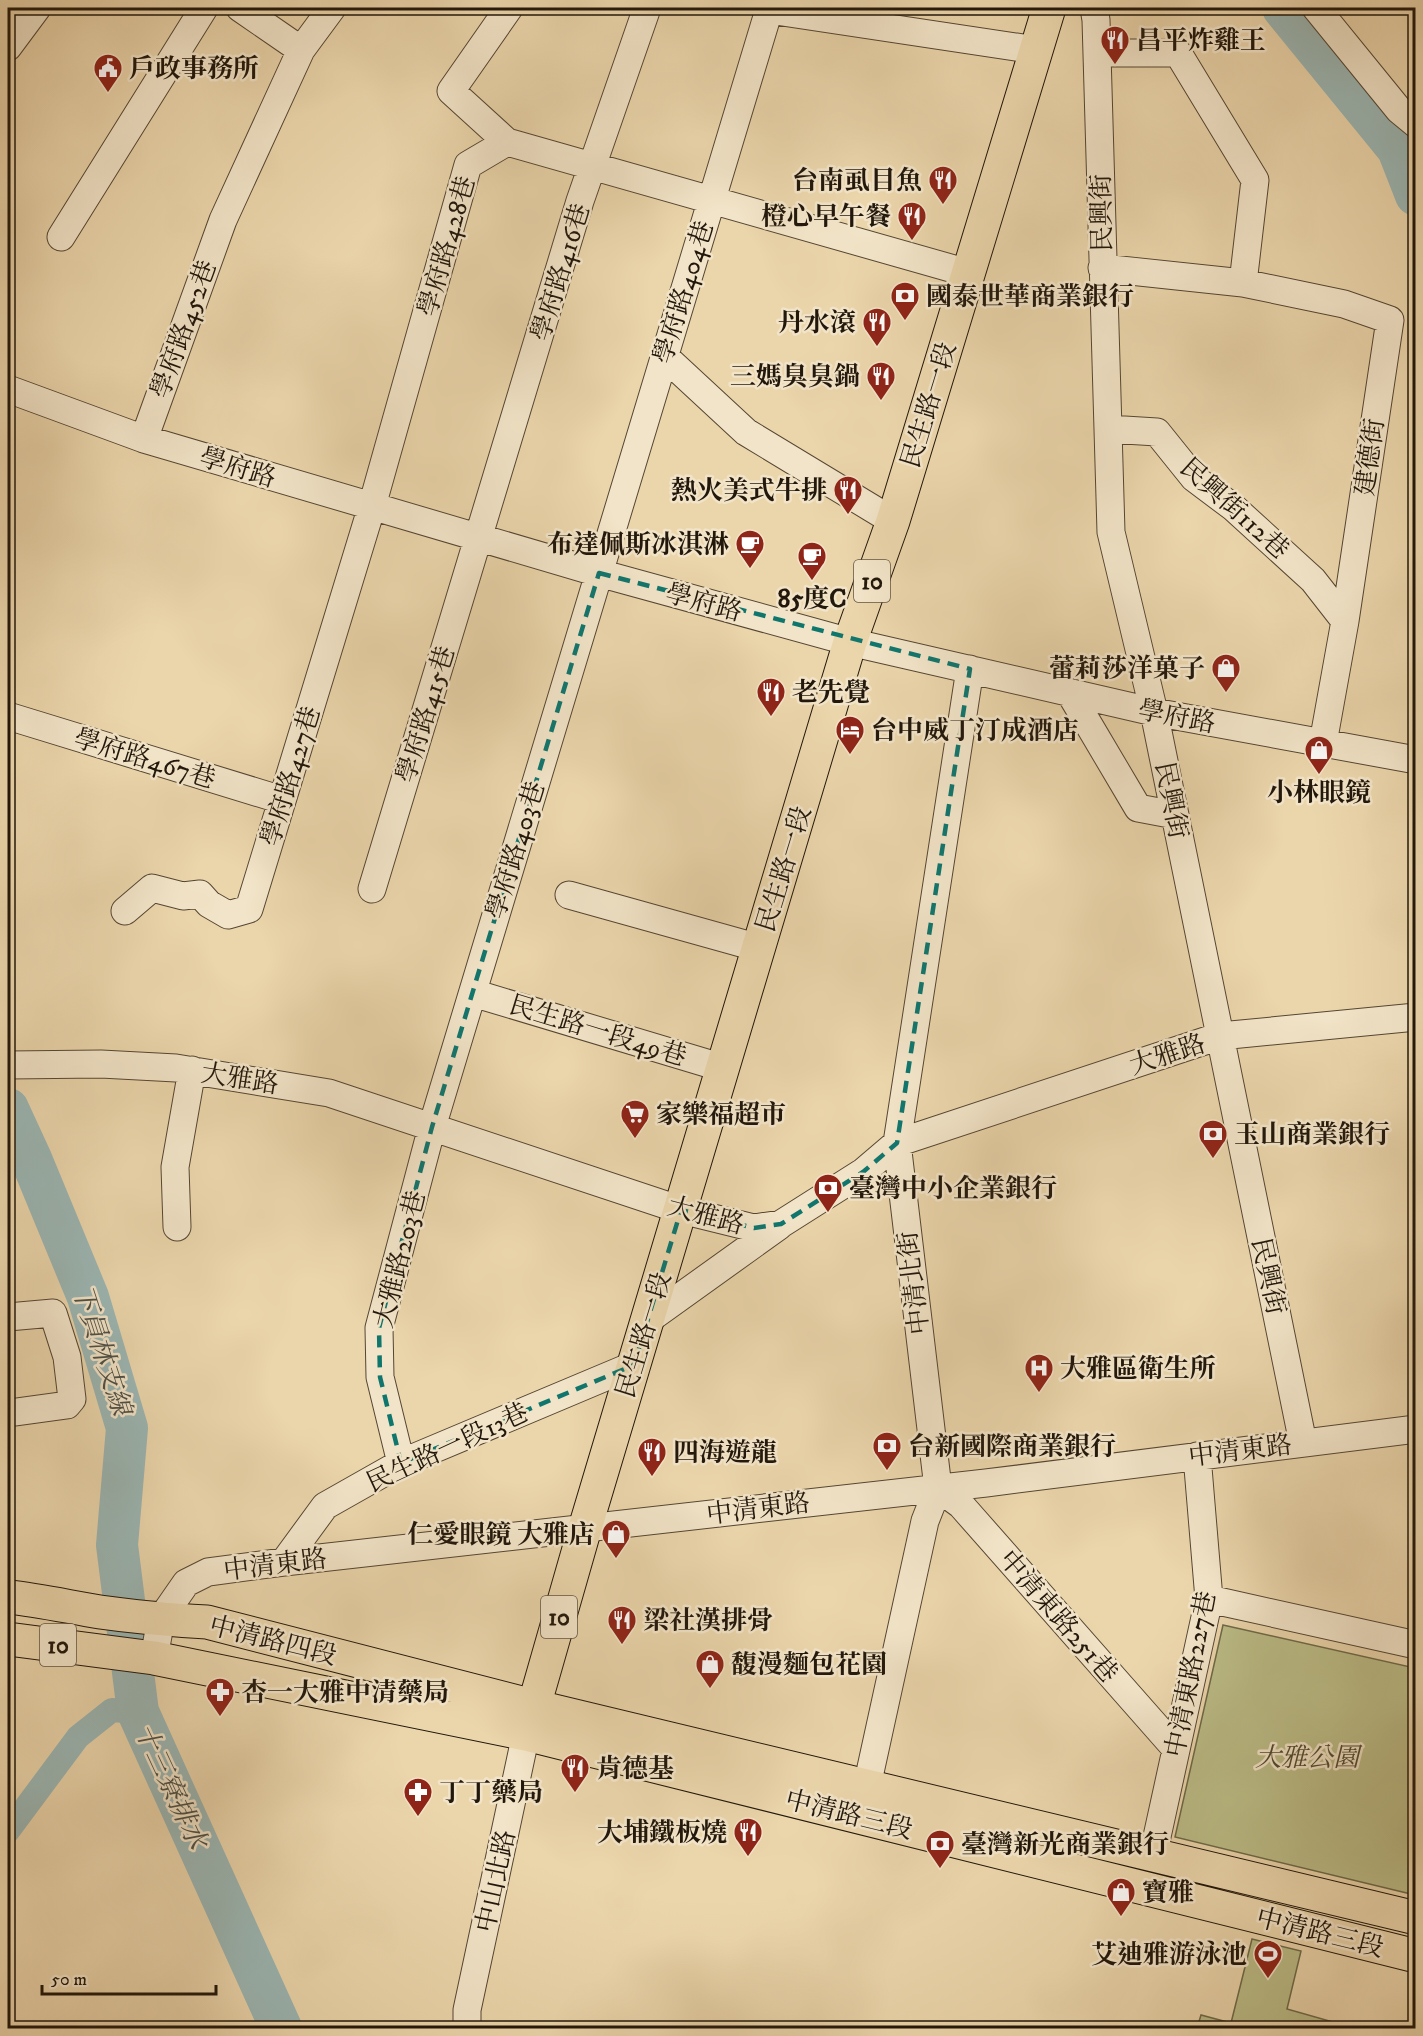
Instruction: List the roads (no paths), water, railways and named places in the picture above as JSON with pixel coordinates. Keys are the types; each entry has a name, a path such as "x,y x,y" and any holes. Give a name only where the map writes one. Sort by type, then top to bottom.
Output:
{"main road":[{"name":"民生路一段","path":"530,1720 585,1528 850,642 893,520 1049,8"},
{"name":"中清路四段","path":"8,1596 97,1611 207,1623 530,1720"},
{"name":"中清路四段","path":"8,1639 147,1658 530,1720"},
{"name":"中清路三段","path":"530,1720 867,1786 1416,1918"},
{"name":"中清路三段","path":"530,1720 1416,1956"}],"street":[{"path":"8,47 37,8"},
{"path":"61,237 204,8"},
{"path":"240,8 301,50 332,8"},
{"name":"學府路416巷","path":"478,538 580,201 647,8"},
{"name":"民興街","path":"1095,8 1111,532 1154,712 1303,1443"},
{"path":"1316,8 1411,110"},
{"name":"學府路404巷","path":"599,573 769,10 1036,50"},
{"path":"495,12 451,91 507,142 968,273"},
{"name":"學府路452巷","path":"144,439 223,220 301,50"},
{"path":"1097,53 1178,53 1255,180 1243,283"},
{"name":"學府路428巷","path":"372,506 468,165 507,142"},
{"name":"建德街","path":"1102,268 1243,283 1344,304 1390,320 1345,621 1323,743"},
{"path":"664,356 746,432 893,520"},
{"name":"學府路","path":"8,389 144,439 599,573 850,642 1154,712 1416,760"},
{"name":"民興街112巷","path":"1108,429 1158,432 1194,478 1234,508 1313,579 1345,621"},
{"name":"學府路427巷","path":"125,911 152,888 183,896 200,894 209,904 228,915 249,909 372,506"},
{"name":"學府路415巷","path":"372,889 478,538"},
{"name":"學府路403巷","path":"432,1127 599,573"},
{"name":"中清北街","path":"867,1786 925,1521 938,1488 897,1143 970,669"},
{"path":"1070,693 1138,808 1175,815"},
{"name":"學府路467巷","path":"8,716 282,800"},
{"path":"569,895 759,948"},
{"name":"民生路一段49巷","path":"473,993 723,1068"},
{"name":"大雅路","path":"8,1065 101,1064 192,1070 329,1093 681,1210 754,1228 781,1224 863,1172 897,1143 1220,1036 1416,1017"},
{"path":"177,1227 175,1167 192,1070"},
{"name":"大雅路203巷","path":"401,1462 380,1377 379,1328 432,1127"},
{"path":"648,1320 781,1224"},
{"path":"8,1317 53,1313 67,1357 72,1399 67,1406 16,1412"},
{"name":"民生路一段13巷","path":"284,1562 325,1506 401,1462 634,1365"},
{"name":"中清東路","path":"147,1658 154,1618 186,1583 208,1572 938,1488 1416,1429"},
{"name":"中清東路227巷","path":"1153,1855 1209,1599 1197,1456"},
{"name":"中清東路251巷","path":"938,1488 962,1504 1176,1749"},
{"path":"1209,1599 1416,1645"},
{"name":"中山北路","path":"467,2028 467,2010 530,1720"}],"waterway":[{"path":"1283,8 1398,149 1416,195"},
{"name":"下員林支線","path":"8,1109 88,1297 127,1428 117,1545 138,1712 281,2028"},
{"name":"十三寮排水","path":"8,1831 78,1737 112,1710 138,1712"}],"place":[{"name":"昌平炸雞王","path":"1115,66"},
{"name":"戶政事務所","path":"108,94"},
{"name":"台南虱目魚","path":"943,206"},
{"name":"橙心早午餐","path":"912,242"},
{"name":"國泰世華商業銀行","path":"905,322"},
{"name":"丹水滾","path":"877,348"},
{"name":"三媽臭臭鍋","path":"881,402"},
{"name":"熱火美式牛排","path":"848,516"},
{"name":"布達佩斯冰淇淋","path":"750,570"},
{"name":"85度C","path":"812,582"},
{"name":"蕾莉莎洋菓子","path":"1226,694"},
{"name":"老先覺","path":"771,718"},
{"name":"台中威丁汀成酒店","path":"850,756"},
{"name":"小林眼鏡","path":"1319,776"},
{"name":"家樂福超市","path":"635,1140"},
{"name":"玉山商業銀行","path":"1213,1160"},
{"name":"臺灣中小企業銀行","path":"828,1214"},
{"name":"大雅區衛生所","path":"1039,1394"},
{"name":"台新國際商業銀行","path":"887,1472"},
{"name":"四海遊龍","path":"652,1478"},
{"name":"仁愛眼鏡 大雅店","path":"616,1560"},
{"name":"梁社漢排骨","path":"622,1646"},
{"name":"馥漫麵包花園","path":"710,1690"},
{"name":"杏一大雅中清藥局","path":"220,1718"},
{"name":"肯德基","path":"575,1794"},
{"name":"丁丁藥局","path":"418,1818"},
{"name":"大埔鐵板燒","path":"748,1858"},
{"name":"臺灣新光商業銀行","path":"940,1870"},
{"name":"寶雅","path":"1121,1918"},
{"name":"艾迪雅游泳池","path":"1268,1980"}],"park label":[{"name":"大雅公園","path":"1307,1757"}]}
